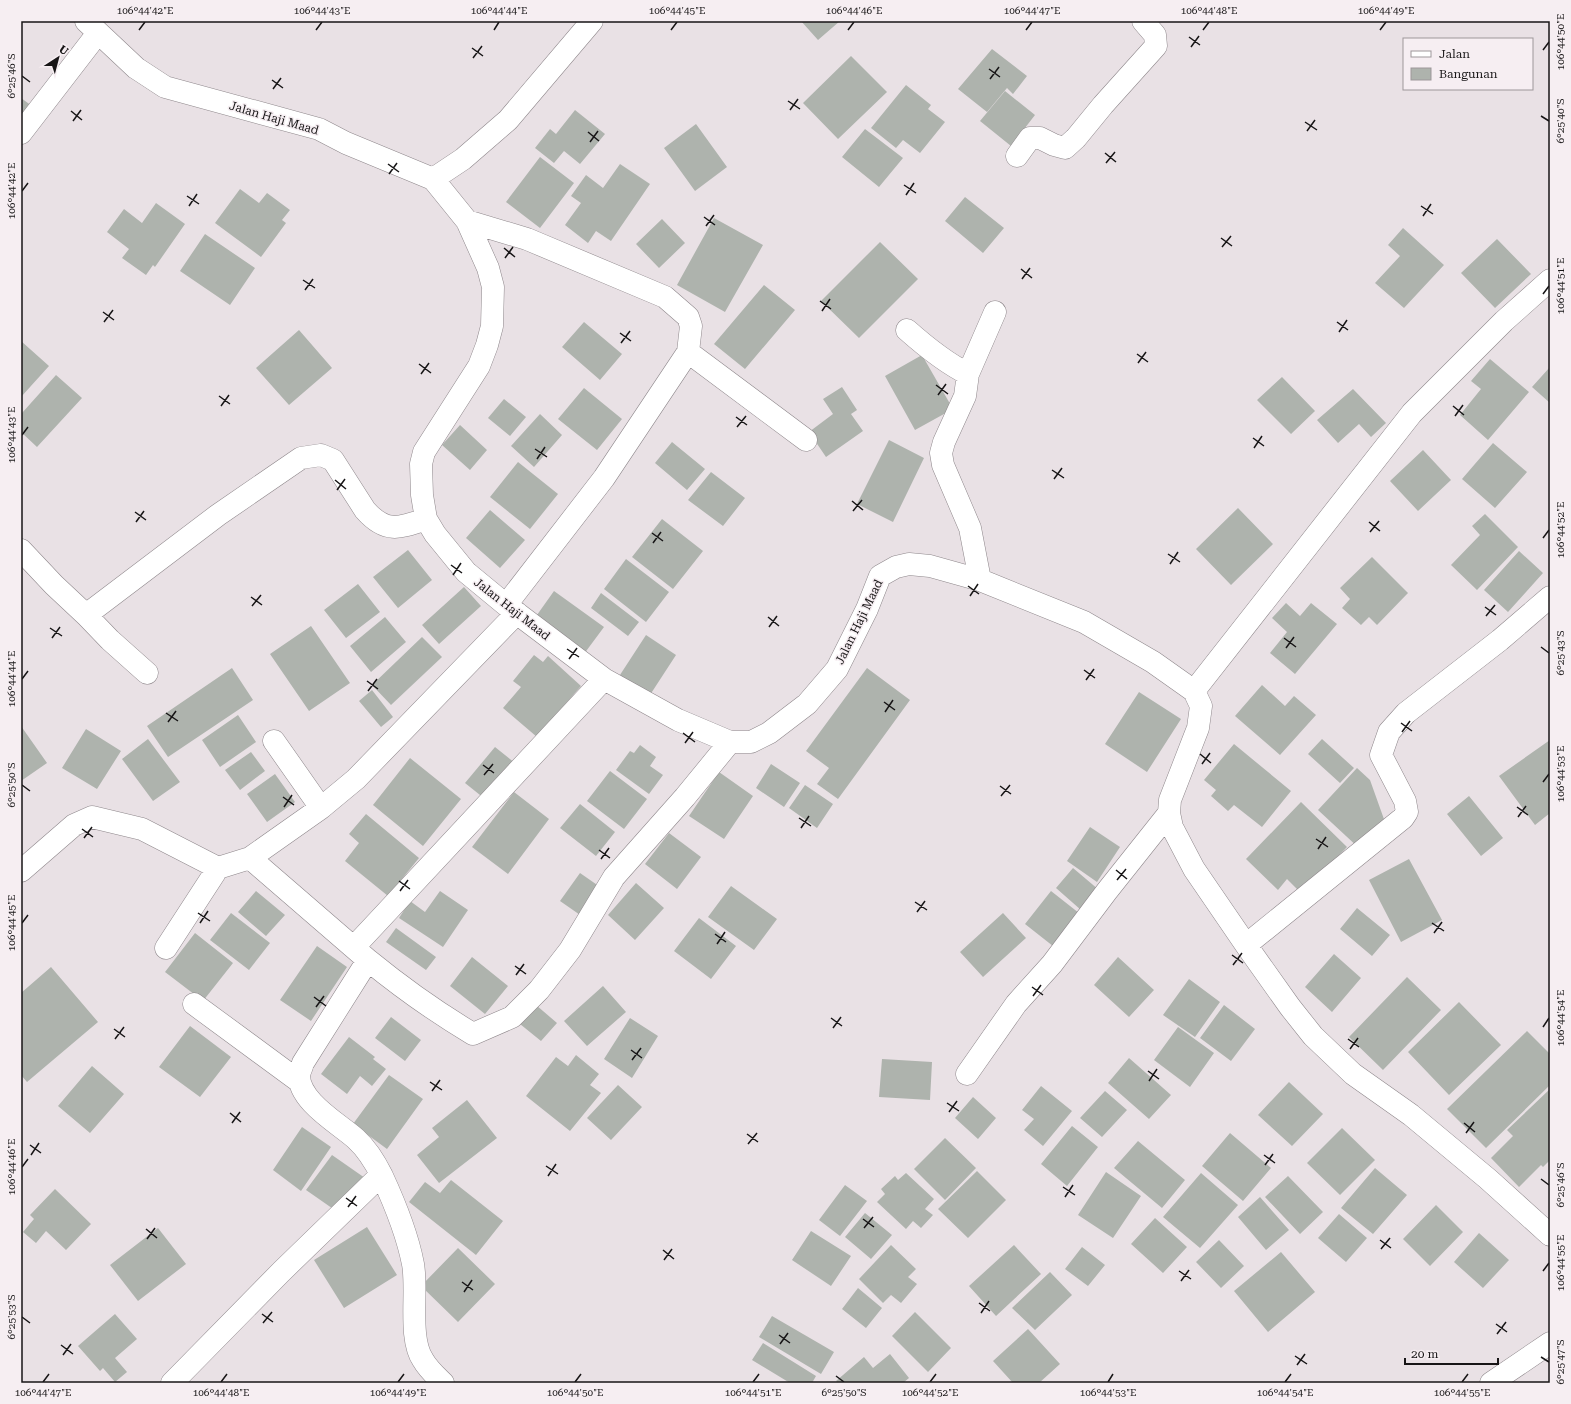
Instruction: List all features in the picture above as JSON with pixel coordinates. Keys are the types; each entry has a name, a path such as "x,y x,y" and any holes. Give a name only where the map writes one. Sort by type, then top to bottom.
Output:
{"street":[{"path":"433,179 463,159 508,120 592,21"},
{"path":"1017,156 1030,138 1040,138 1054,145 1065,148 1076,138 1103,105 1156,46 1155,35 1143,21"},
{"path":"21,133 92,27"},
{"name":"Jalan Haji Maad","path":"92,27 136,68 165,87 320,130 346,143 433,179 467,222 488,268 493,287 492,326 488,345 479,366 424,452 421,464 422,495 426,518 435,534 466,572 511,609 604,679 678,720 730,742 751,742 770,733 806,704 837,669 867,609 877,582 884,573 896,567 909,564 930,566 980,580 1084,622 1153,662 1194,691"},
{"path":"166,948 218,868 250,858 321,808 356,779 511,609 604,478 688,352 691,326 688,317 665,297 527,239 467,222"},
{"path":"1550,280 1504,322 1412,413 1194,691 1202,706 1198,728 1170,800 1169,813 1172,827 1194,869 1246,945 1313,1036 1353,1074 1411,1115 1488,1179 1550,1235"},
{"path":"980,580 970,528 943,464 941,453 944,442 965,396 968,374 995,312"},
{"path":"907,330 920,342 968,374"},
{"path":"688,352 806,440"},
{"path":"86,615 218,515 301,458 321,455 333,460 371,518 381,524 390,528 400,528 426,518"},
{"path":"21,550 110,640 147,673"},
{"path":"1246,945 1403,818 1407,812 1405,801 1381,755 1389,732 1406,713 1500,640 1550,596"},
{"path":"443,1383 422,1359 418,1348 414,1316 413,1266 403,1225 381,1175 367,1150 356,1139 314,1105 304,1092 300,1082 299,1073 361,954 604,679"},
{"path":"274,741 321,808"},
{"path":"250,858 395,982 441,1015 472,1034 512,1017 539,990 570,950 614,877 685,798 730,742"},
{"path":"967,1074 1016,1004 1052,964 1107,891 1169,813"},
{"path":"21,872 74,825 92,817 142,829 218,868"},
{"path":"194,1004 300,1082"},
{"path":"172,1383 281,1272 381,1175"},
{"path":"1491,1383 1550,1343"}],"building":[{"path":"801,21 840,21 818,40"},
{"path":"992,49 1027,76 1013,94 1007,88 987,112 958,89"},
{"path":"851,56 887,92 838,139 803,103"},
{"path":"906,85 931,105 928,109 945,122 920,153 903,140 896,148 871,128"},
{"path":"1005,91 1035,115 1011,146 980,121"},
{"path":"21,98 32,106 21,121"},
{"path":"575,110 605,134 580,164 564,151 554,163 535,148 550,129 556,134"},
{"path":"696,124 727,167 695,191 664,148"},
{"path":"865,129 903,158 879,187 842,157"},
{"path":"540,157 574,183 540,228 506,202"},
{"path":"620,164 650,184 611,241 596,231 588,243 565,225 581,203 571,196 586,175 603,188"},
{"path":"240,189 259,203 267,193 290,210 282,220 286,223 261,257 215,223"},
{"path":"965,197 1004,228 983,253 945,221"},
{"path":"156,203 185,224 155,267 153,265 146,275 122,258 129,249 107,232 124,209 142,223"},
{"path":"714,218 763,245 725,312 677,285"},
{"path":"662,219 685,243 659,268 636,244"},
{"path":"1403,228 1444,265 1404,308 1375,283 1400,256 1388,245"},
{"path":"205,234 255,268 230,305 180,271"},
{"path":"1497,239 1531,274 1495,308 1461,273"},
{"path":"880,242 918,279 859,338 821,301"},
{"path":"764,285 795,310 745,369 714,344"},
{"path":"584,322 622,354 600,380 562,347"},
{"path":"299,330 332,368 289,405 256,368"},
{"path":"21,341 49,366 21,397"},
{"path":"922,355 953,409 915,430 885,376"},
{"path":"1490,359 1529,392 1488,440 1460,415 1481,389 1471,381"},
{"path":"1550,367 1550,403 1532,387"},
{"path":"56,375 82,398 37,447 21,432 21,412 22,413"},
{"path":"1282,377 1315,411 1291,434 1257,400"},
{"path":"842,387 857,410 851,414 863,431 826,457 809,432 833,414 823,399"},
{"path":"584,388 622,419 597,450 558,419"},
{"path":"1353,389 1386,423 1371,437 1359,424 1338,443 1317,420"},
{"path":"504,399 526,417 510,436 488,418"},
{"path":"540,414 562,435 534,467 511,446"},
{"path":"460,425 487,450 470,470 442,445"},
{"path":"889,440 924,458 893,522 857,504"},
{"path":"672,442 705,469 687,490 655,463"},
{"path":"1493,443 1527,472 1495,508 1462,479"},
{"path":"1423,450 1451,480 1418,511 1390,481"},
{"path":"518,462 558,494 530,529 490,497"},
{"path":"711,472 745,498 723,526 688,500"},
{"path":"1238,508 1273,544 1231,585 1196,549"},
{"path":"490,510 525,540 500,568 466,538"},
{"path":"1485,514 1518,547 1477,590 1451,565 1480,535 1472,526"},
{"path":"662,519 703,551 673,589 632,557"},
{"path":"408,550 432,580 398,608 373,577"},
{"path":"1519,551 1543,573 1508,612 1484,590"},
{"path":"1372,557 1408,593 1377,625 1369,617 1361,625 1342,608 1350,599 1340,588"},
{"path":"626,559 669,592 646,622 604,589"},
{"path":"358,584 380,612 346,638 324,610"},
{"path":"464,587 481,606 439,644 422,625"},
{"path":"554,591 604,627 581,658 532,622"},
{"path":"601,593 639,622 628,636 591,608"},
{"path":"1286,603 1300,616 1311,603 1337,624 1295,674 1270,653 1287,632 1272,618"},
{"path":"385,617 406,642 371,672 350,646"},
{"path":"311,626 350,683 309,711 270,654"},
{"path":"646,635 676,655 648,698 618,678"},
{"path":"422,637 442,657 391,705 372,685"},
{"path":"534,655 543,662 548,656 581,686 537,737 503,708 521,687 513,681"},
{"path":"232,668 253,700 168,757 147,726"},
{"path":"867,668 910,700 838,799 817,784 829,768 806,751"},
{"path":"1262,685 1285,706 1294,696 1316,715 1280,755 1235,716"},
{"path":"372,690 393,717 381,727 359,701"},
{"path":"1139,692 1181,719 1147,772 1105,744"},
{"path":"238,715 256,742 220,767 202,740"},
{"path":"21,726 47,763 21,781"},
{"path":"86,729 121,751 97,789 62,768"},
{"path":"148,739 180,782 153,801 122,759"},
{"path":"1322,739 1354,768 1340,783 1308,754"},
{"path":"1550,740 1550,813 1535,825 1499,776"},
{"path":"1234,744 1291,791 1262,827 1234,805 1228,811 1211,796 1216,790 1204,780"},
{"path":"640,745 656,757 650,766 663,775 649,794 616,770 630,751 634,753"},
{"path":"495,747 515,763 485,799 465,783"},
{"path":"251,752 265,771 240,790 225,770"},
{"path":"410,758 461,799 423,846 373,805"},
{"path":"771,764 800,783 784,807 756,788"},
{"path":"1357,768 1370,780 1385,822 1360,849 1318,810"},
{"path":"610,771 647,799 624,829 587,801"},
{"path":"719,772 753,796 724,839 689,816"},
{"path":"275,774 295,802 267,822 247,794"},
{"path":"805,785 833,804 817,828 789,808"},
{"path":"514,792 549,819 508,874 472,847"},
{"path":"1469,796 1503,838 1481,856 1447,814"},
{"path":"1301,802 1347,847 1302,894 1287,879 1278,890 1246,859"},
{"path":"580,804 615,832 596,856 560,828"},
{"path":"366,814 419,858 388,896 345,861 359,843 349,834"},
{"path":"1090,827 1120,847 1097,882 1067,861"},
{"path":"669,833 701,857 677,889 645,864"},
{"path":"1409,859 1442,920 1401,942 1369,880"},
{"path":"1073,868 1099,890 1081,910 1056,888"},
{"path":"580,873 603,889 583,917 560,901"},
{"path":"636,883 664,908 635,940 608,915"},
{"path":"731,886 777,919 754,950 708,917"},
{"path":"256,891 285,915 266,936 238,912"},
{"path":"440,891 468,910 443,947 399,918 410,901 425,912"},
{"path":"1051,891 1084,917 1058,950 1025,924"},
{"path":"1357,908 1390,935 1372,956 1340,929"},
{"path":"231,913 270,943 249,970 210,940"},
{"path":"1003,913 1026,938 983,977 960,952"},
{"path":"699,918 736,946 711,979 674,951"},
{"path":"396,928 436,957 426,970 386,942"},
{"path":"195,933 233,963 203,1001 165,972"},
{"path":"317,946 347,967 311,1021 280,1000"},
{"path":"1334,954 1361,978 1332,1012 1305,987"},
{"path":"472,957 508,986 485,1014 450,986"},
{"path":"1118,957 1154,990 1129,1017 1094,985"},
{"path":"51,967 98,1022 27,1082 21,1075 21,993"},
{"path":"1407,977 1441,1010 1383,1070 1349,1037"},
{"path":"1189,979 1220,1002 1195,1037 1163,1015"},
{"path":"603,986 626,1012 587,1046 564,1021"},
{"path":"1459,1002 1501,1045 1449,1095 1408,1052"},
{"path":"536,1005 557,1023 541,1041 520,1024"},
{"path":"1224,1005 1255,1029 1231,1061 1200,1038"},
{"path":"391,1017 421,1040 405,1061 375,1038"},
{"path":"630,1018 658,1036 632,1078 604,1059"},
{"path":"190,1026 231,1057 200,1097 159,1067"},
{"path":"1178,1027 1214,1053 1190,1087 1154,1060"},
{"path":"1527,1031 1550,1054 1550,1085 1486,1148 1447,1109"},
{"path":"349,1037 375,1057 373,1059 386,1069 372,1086 360,1076 347,1094 321,1074"},
{"path":"576,1055 599,1074 590,1085 601,1093 570,1131 526,1096 556,1057 568,1066"},
{"path":"1129,1058 1171,1095 1149,1119 1108,1083"},
{"path":"882,1059 932,1062 930,1100 879,1097"},
{"path":"92,1066 124,1094 90,1133 58,1106"},
{"path":"389,1075 423,1099 387,1149 353,1124"},
{"path":"1289,1082 1323,1114 1292,1146 1258,1115"},
{"path":"618,1085 642,1107 611,1140 587,1118"},
{"path":"1041,1086 1072,1111 1043,1146 1024,1130 1034,1119 1022,1110"},
{"path":"1550,1089 1550,1160 1543,1167 1541,1165 1519,1187 1491,1158 1513,1136 1507,1130"},
{"path":"1105,1091 1127,1110 1102,1137 1080,1118"},
{"path":"973,1097 996,1118 978,1139 955,1118"},
{"path":"467,1100 497,1138 439,1183 417,1155 439,1137 432,1128"},
{"path":"1072,1126 1098,1147 1067,1186 1041,1164"},
{"path":"302,1127 331,1147 301,1191 273,1170"},
{"path":"1342,1128 1375,1160 1340,1195 1307,1163"},
{"path":"1230,1133 1271,1168 1243,1201 1202,1166"},
{"path":"945,1138 976,1168 945,1200 914,1169"},
{"path":"1138,1141 1185,1180 1162,1208 1114,1168"},
{"path":"332,1155 365,1178 339,1213 306,1190"},
{"path":"1375,1168 1407,1195 1373,1234 1341,1208"},
{"path":"977,1171 1006,1200 968,1238 938,1209"},
{"path":"1106,1172 1141,1196 1113,1238 1078,1215"},
{"path":"906,1173 934,1199 925,1209 933,1215 921,1228 913,1221 906,1229 877,1202 885,1194 881,1189 895,1176 898,1180"},
{"path":"1201,1173 1238,1205 1200,1248 1163,1217"},
{"path":"1288,1176 1323,1212 1300,1234 1265,1197"},
{"path":"451,1180 503,1221 476,1255 409,1202 425,1182 440,1193"},
{"path":"845,1185 867,1201 840,1236 819,1220"},
{"path":"55,1189 91,1224 66,1250 46,1231 36,1243 23,1232 34,1219 30,1215"},
{"path":"1260,1197 1289,1230 1266,1250 1238,1217"},
{"path":"1436,1205 1463,1232 1430,1266 1403,1239"},
{"path":"865,1213 892,1235 871,1259 845,1237"},
{"path":"1339,1214 1367,1238 1346,1262 1318,1238"},
{"path":"1155,1218 1187,1247 1163,1273 1131,1244"},
{"path":"367,1227 397,1275 344,1308 314,1260"},
{"path":"158,1228 186,1264 138,1301 110,1265"},
{"path":"811,1231 851,1256 831,1286 792,1260"},
{"path":"1479,1233 1509,1260 1483,1288 1454,1262"},
{"path":"1219,1240 1244,1266 1221,1288 1196,1262"},
{"path":"891,1245 916,1269 908,1277 917,1284 901,1303 891,1295 883,1303 859,1279"},
{"path":"1014,1245 1041,1274 996,1316 969,1286"},
{"path":"1082,1247 1105,1265 1088,1286 1065,1269"},
{"path":"458,1248 495,1284 458,1322 421,1286"},
{"path":"1281,1252 1315,1292 1268,1332 1234,1291"},
{"path":"1050,1272 1072,1295 1035,1330 1012,1308"},
{"path":"858,1288 882,1308 866,1328 842,1309"},
{"path":"915,1312 951,1348 928,1372 892,1336"},
{"path":"115,1314 137,1339 115,1358 127,1372 115,1382 103,1368 100,1371 78,1346"},
{"path":"772,1316 834,1352 821,1374 759,1337"},
{"path":"1028,1329 1060,1364 1039,1383 1013,1383 993,1361"},
{"path":"763,1343 816,1376 812,1383 790,1383 752,1360"},
{"path":"890,1354 909,1378 903,1383 838,1383 836,1381 864,1357 873,1368"}]}
